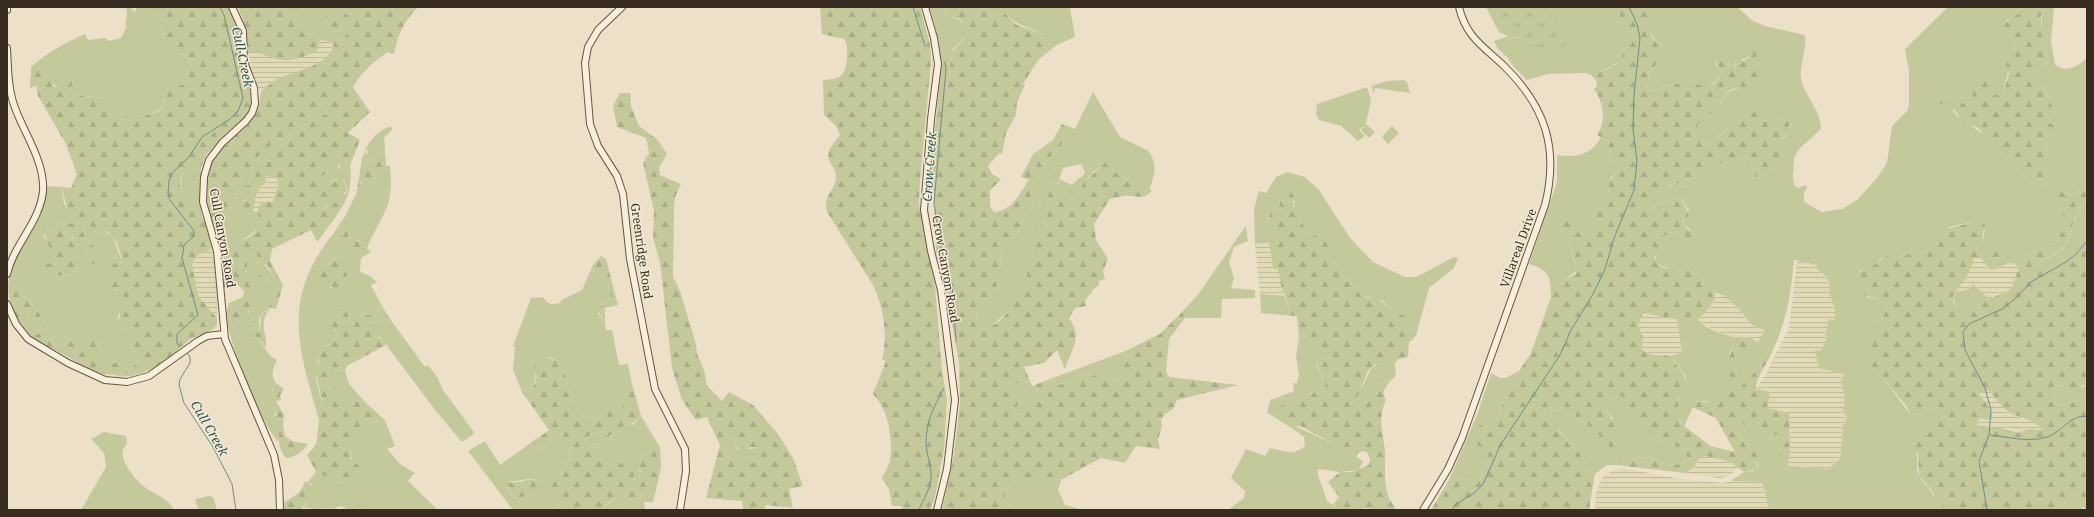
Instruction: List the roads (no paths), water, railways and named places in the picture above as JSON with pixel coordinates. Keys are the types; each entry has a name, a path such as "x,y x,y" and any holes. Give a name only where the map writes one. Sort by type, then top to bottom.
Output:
{"street":[{"name":"Cull Canyon Road","path":"232,7 243,31 244,62 254,88 256,100 250,116 212,154 204,177 205,210 217,251 224,334 229,352 274,455 279,480 280,510"},
{"name":"Greenridge Road","path":"622,7 598,30 591,41 586,55 590,124 598,146 617,176 623,194 630,259 655,389 685,449 686,471 680,510"},
{"name":"Crow Canyon Road","path":"925,7 934,38 938,64 927,165 924,210 931,251 941,290 955,400 947,468 936,510"},
{"name":"Villareal Drive","path":"1424,510 1448,469 1462,438 1545,205 1551,173 1552,158 1547,133 1534,100 1523,85 1469,34 1459,7"},
{"path":"7,48 12,100 39,163 43,184 38,211 13,258 7,274"},
{"path":"7,304 16,324 28,339 86,373 111,381 135,381 149,376 198,341 207,336 224,334"}],"waterway":[{"name":"Cull Creek","path":"179,346 177,343 177,334 198,315 182,258 184,245 194,236 194,231 170,200 168,193 169,181 172,173 189,157 202,137 230,119 238,111 243,98 224,15 220,7"},
{"name":"Crow Creek","path":"913,7 925,46"},
{"path":"1452,510 1455,505 1474,493 1483,484 1501,444 1560,355 1571,330 1593,294 1605,269 1614,238 1634,190 1637,161 1633,129 1634,95 1640,38 1637,24 1629,7"},
{"name":"Crow Creek","path":"945,62 946,69 934,203 941,249 952,284 956,342"},
{"path":"1987,510 1979,461 1989,435 1991,410 1985,388 1965,350 1963,332 1969,324 2002,309 2016,298 2031,282 2066,262 2076,254 2087,241"},
{"name":"Cull Creek","path":"188,354 190,357 190,363 180,379 179,385 184,403 213,447 232,484 236,510"},
{"name":"Crow Creek","path":"919,510 928,491 931,479 931,468 927,452 926,435 930,418 944,388"},
{"path":"1990,435 2021,439 2045,438 2052,435 2073,419 2082,416 2087,417"}]}
